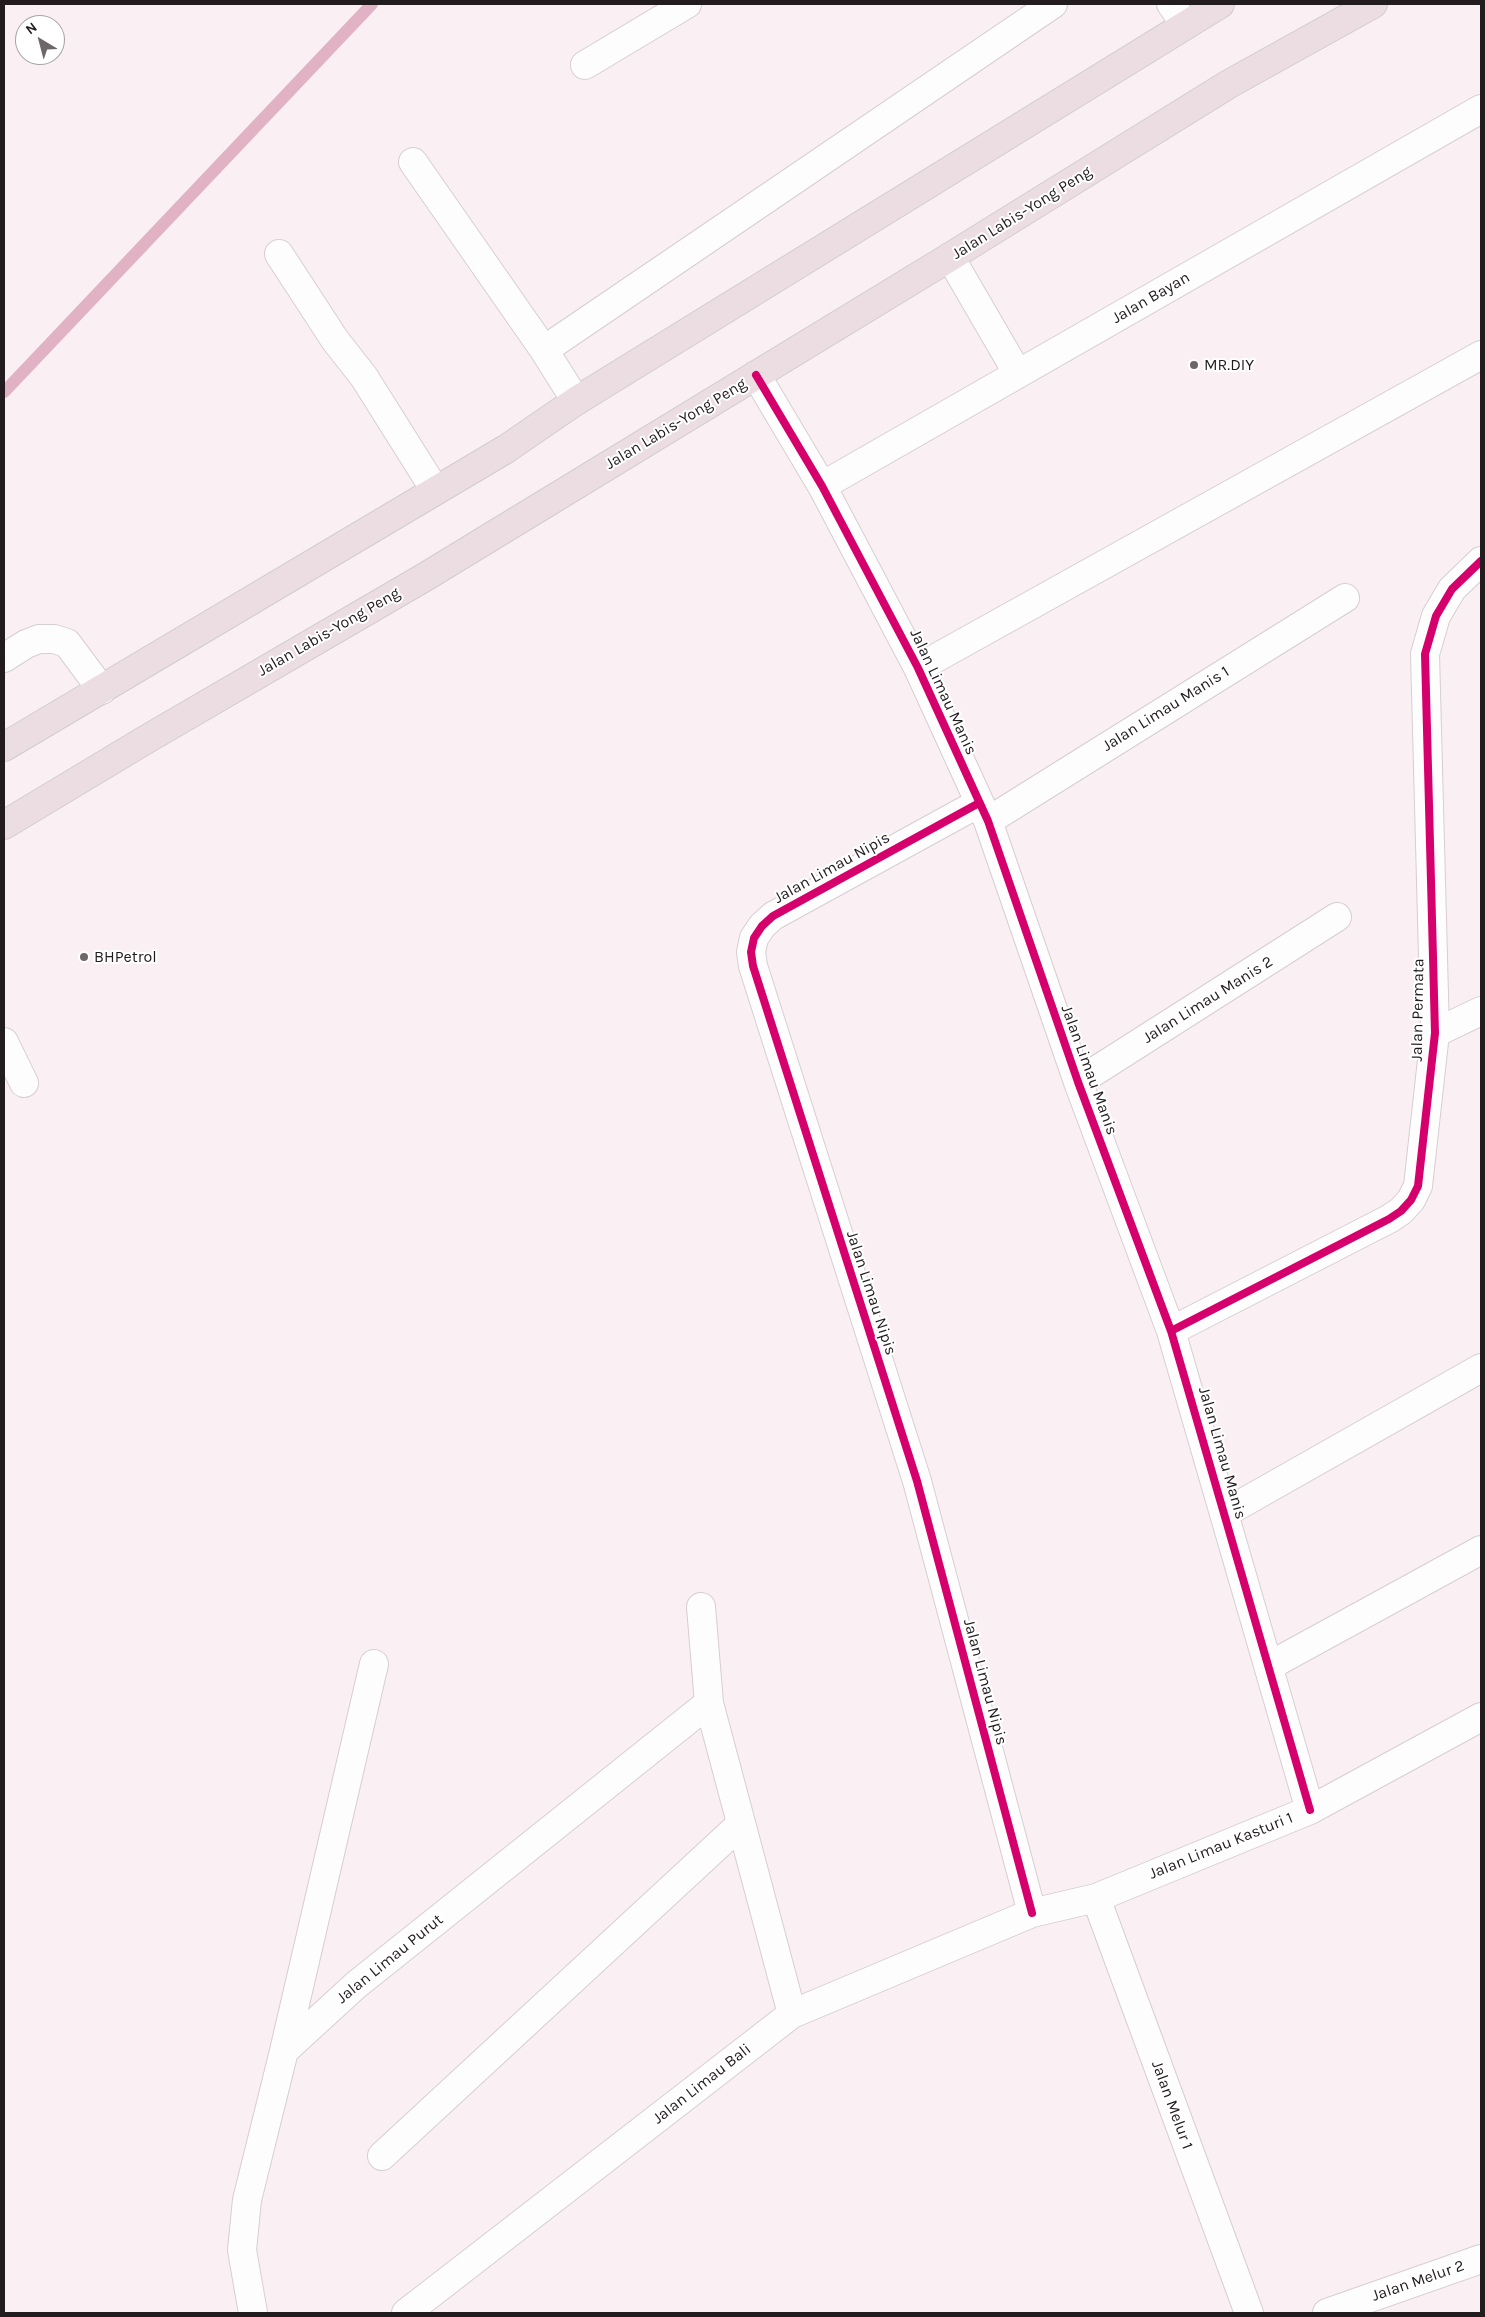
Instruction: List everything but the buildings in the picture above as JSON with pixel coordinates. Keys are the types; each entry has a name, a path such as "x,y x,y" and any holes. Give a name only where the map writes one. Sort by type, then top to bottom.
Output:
{"highway":[{"path":"4,747 506,449 576,401 1178,14 1220,4"},
{"name":"Jalan Labis-Yong Peng","path":"4,825 425,576 950,257 1229,84 1373,4"}],"street":[{"path":"585,65 686,4"},
{"path":"544,350 1053,4"},
{"name":"Jalan Bayan","path":"822,486 1481,109"},
{"path":"413,162 544,350 576,401"},
{"path":"279,254 335,340 364,376 435,490"},
{"path":"950,257 1018,374"},
{"path":"918,668 1481,355"},
{"name":"Jalan Limau Manis","path":"756,375 822,486 918,668 983,812 1078,1082 1171,1331 1310,1810"},
{"name":"Jalan Permata","path":"1171,1331 1389,1219 1412,1200 1418,1186 1422,1171 1435,1033 1425,654 1436,616 1452,589 1481,561"},
{"name":"Jalan Limau Manis 1","path":"983,812 1345,598"},
{"path":"4,658 26,644 39,639 54,639 67,644 102,690"},
{"name":"Jalan Limau Nipis","path":"983,812 773,916 762,926 754,938 751,952 753,966 913,1469 1032,1913"},
{"name":"Jalan Limau Manis 2","path":"1078,1082 1337,917"},
{"path":"1435,1033 1481,1011"},
{"path":"4,1042 24,1083"},
{"path":"1225,1513 1481,1368"},
{"path":"1269,1666 1481,1550"},
{"path":"702,1607 709,1703 792,2014"},
{"path":"253,2313 242,2250 247,2200 284,2051 374,1664"},
{"name":"Jalan Limau Purut","path":"284,2051 356,1985 709,1703"},
{"name":"Jalan Limau Kasturi 1","path":"1032,1913 1096,1898 1310,1810 1481,1717"},
{"path":"382,2156 741,1824"},
{"name":"Jalan Melur 1","path":"1096,1898 1249,2313"},
{"name":"Jalan Limau Bali","path":"406,2313 792,2014 1032,1913"},
{"name":"Jalan Melur 2","path":"1327,2313 1481,2259"}],"waterway":[{"path":"4,392 372,4"}],"cycle path":[{"path":"756,375 822,486 918,668 988,821 1078,1082 1171,1331 1310,1810"},
{"path":"1171,1331 1389,1219 1401,1211 1411,1200 1418,1186 1435,1033 1425,654 1436,616 1452,589 1481,561"},
{"path":"979,803 773,916 762,926 754,938 751,952 753,966 917,1481 1032,1913"}],"place":[{"name":"MR.DIY","path":"1194,365"},
{"name":"BHPetrol","path":"84,957"}]}
